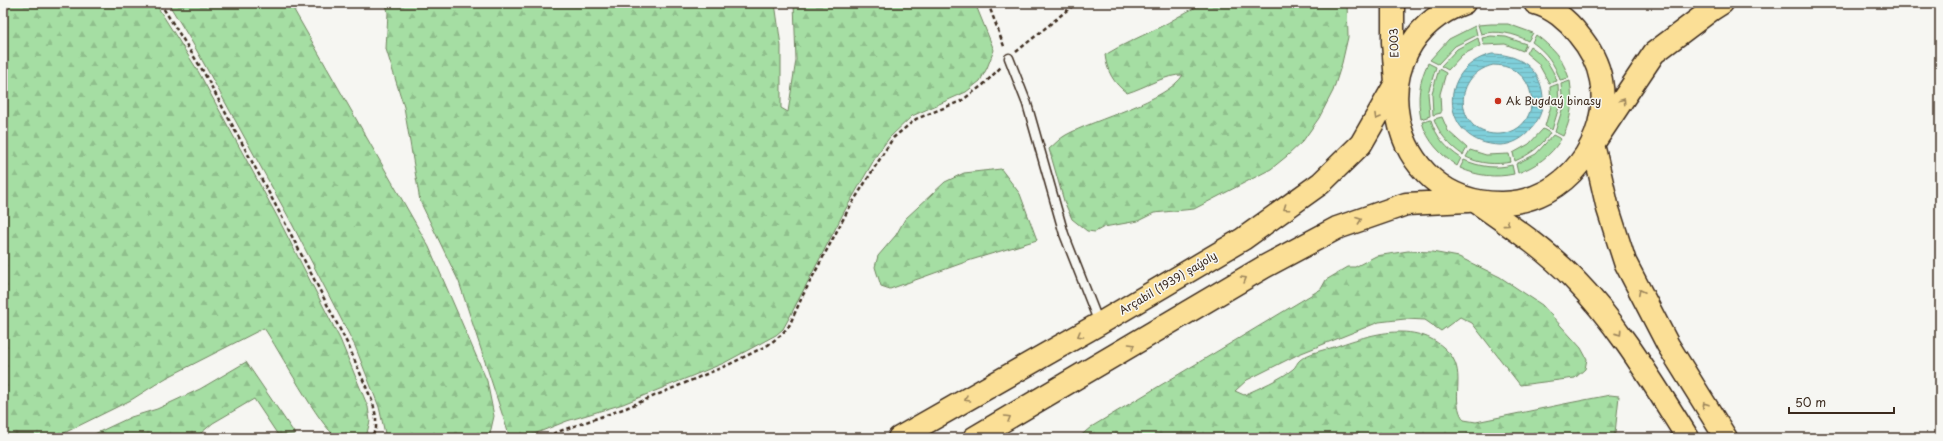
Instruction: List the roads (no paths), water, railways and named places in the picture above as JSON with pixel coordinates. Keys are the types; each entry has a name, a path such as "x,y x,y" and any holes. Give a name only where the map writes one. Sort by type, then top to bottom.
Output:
{"main road":[{"name":"E003","path":"1393,3 1392,42 1396,83 1396,114 1405,144 1422,170 1446,189 1475,201 1503,203 1531,198 1556,186 1577,168 1593,144 1602,112 1601,80 1590,49 1569,23 1542,5 1535,3"},
{"name":"E003","path":"1396,83 1406,53 1424,28 1449,8 1464,3"},
{"path":"1722,3 1654,53 1593,144 1608,209 1625,262 1668,345 1726,438"},
{"name":"Arçabil (1939) şaýoly","path":"899,438 1099,324 1243,239 1321,183 1361,144 1396,83"},
{"path":"974,438 1264,267 1337,228 1406,204 1475,201 1543,250 1573,278 1608,317 1688,438"}],"lane":[{"path":"1009,58 1027,104 1064,234 1099,324"}],"water":[{"path":"1492,54 1509,56 1524,63 1530,68 1539,81 1543,95 1540,116 1525,135 1509,144 1500,145 1480,141 1466,132 1457,119 1452,104 1454,89 1461,74 1474,62","holes":["1493,65 1509,68 1521,75 1528,86 1531,98 1530,111 1524,122 1514,130 1500,134 1485,132 1474,126 1467,116 1464,105 1464,92 1469,81 1479,71"]}],"place":[{"name":"Ak Bugdaý binasy","path":"1498,101"}]}
